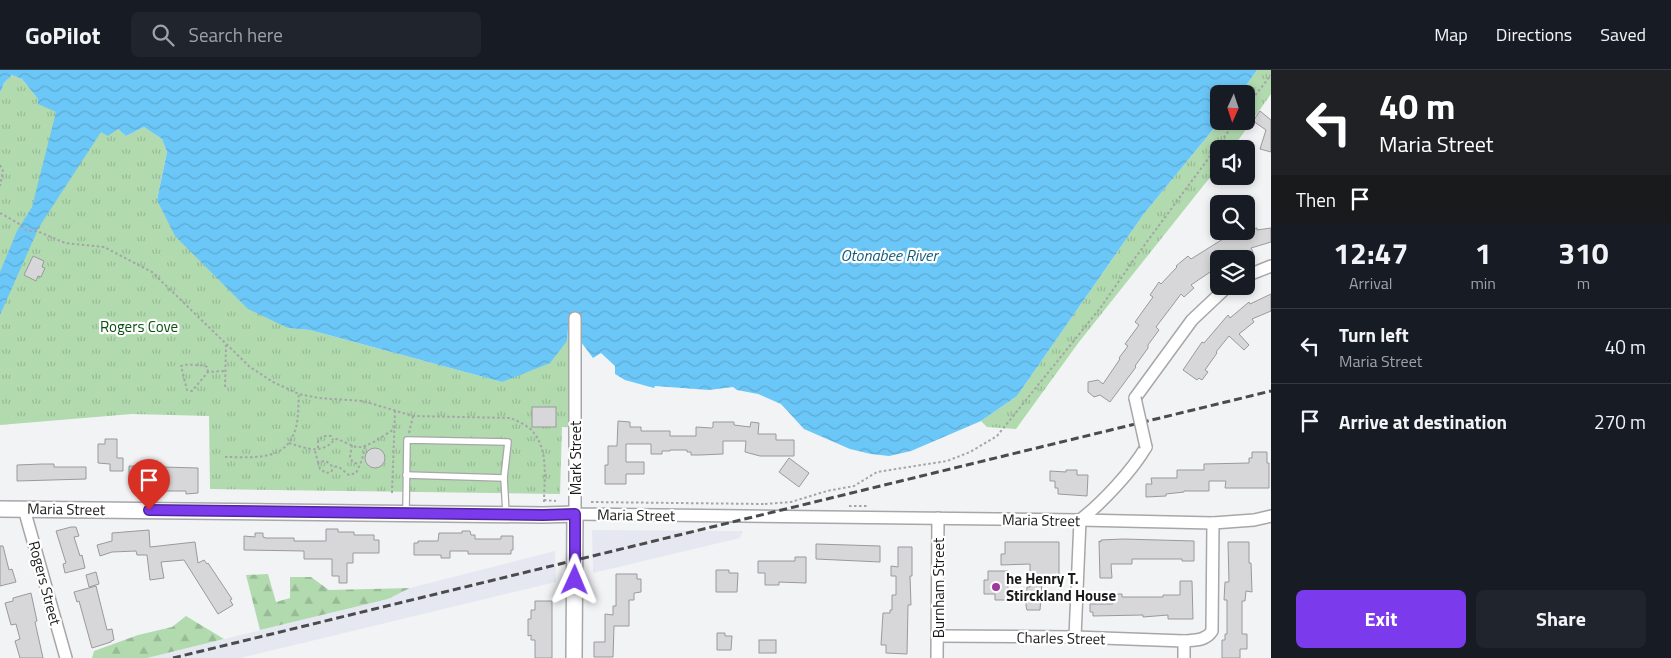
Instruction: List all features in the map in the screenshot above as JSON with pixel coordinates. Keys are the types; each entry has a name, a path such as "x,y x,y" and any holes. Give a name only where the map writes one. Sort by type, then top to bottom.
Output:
{"street":[{"path":"1255,272 1271,266"},
{"path":"1075,637 1080,520 1091,511 1139,459 1146,447 1135,398 1192,320 1218,295"},
{"name":"Mark Street","path":"574,658 575,318"},
{"name":"Rogers Street","path":"24,508 66,658"},
{"name":"Maria Street","path":"0,509 506,515 575,508 771,517 1080,520 1212,524 1254,520 1271,516"},
{"name":"Burnham Street","path":"938,518 938,658"},
{"name":"Charles Street","path":"938,636 1201,640 1210,634 1212,630 1212,524"},
{"path":"1184,641 1184,658"}],"lane":[{"path":"406,513 407,440 508,442 504,478 506,515"},
{"path":"406,476 504,478"}],"path":[{"path":"1255,95 1271,75"},
{"path":"575,508 792,502 827,491 854,486 877,472 947,460 970,452 997,436 1101,307 1140,250 1229,130"},
{"path":"0,165 3,171 0,186"},
{"path":"0,213 21,224 27,231 37,231 65,243 104,247 152,272 250,367 273,382 300,394 319,398 364,401 414,416 511,418 526,425 534,433 544,451 544,500"},
{"path":"225,388 226,344"},
{"path":"208,372 207,366 204,365 185,364 181,366 187,390 192,391 208,372 225,371"},
{"path":"225,456 262,457 277,452 288,443 295,433 300,394"},
{"path":"392,493 395,410"},
{"path":"407,440 414,416"},
{"path":"288,443 314,450 328,446 333,440 337,439 358,448 370,445 376,439 393,430"},
{"path":"318,448 318,441 323,436 331,436 333,440"},
{"path":"352,445 350,457 352,461 360,465"},
{"path":"318,462 326,461 340,467 349,476 356,473 365,446"},
{"path":"314,450 320,469 326,473 331,472 334,466"},
{"path":"765,504 771,517"}],"shaded area":[{"path":"592,530 743,531 740,538 593,573"},
{"path":"555,551 556,582 240,658 147,658 388,599 410,588"}],"green space":[{"path":"1257,70 1271,70 1271,94 1255,117 1255,85 1246,85"},
{"name":"Rogers Cove","path":"12,75 22,79 38,99 118,129 126,136 144,127 162,139 167,152 157,200 288,328 310,330 502,382 567,341 569,318 581,317 582,428 562,427 560,494 210,489 209,416 132,414 0,425 0,93 4,83"},
{"path":"1213,130 1245,130 1238,140 1210,140 1210,177 1079,342 1016,429 987,427 981,421 1017,396 1143,215"},
{"path":"268,574 276,602 290,598 290,577 311,577 329,590 410,588 388,599 260,630 246,575"},
{"path":"186,616 224,639 147,658 92,658 94,651 138,635 172,627"}],"water":[{"name":"Otonabee River","path":"0,70 1257,70 1246,85 1210,85 1210,130 1213,130 1143,215 1017,396 981,421 911,451 889,456 850,449 804,429 781,404 758,394 737,390 733,387 709,390 655,386 654,388 625,380 615,374 615,366 601,353 593,358 581,342 581,317 569,318 567,341 550,363 502,382 310,330 288,328 248,309 175,236 157,200 167,152 162,139 144,127 126,136 118,129 108,136 101,132 39,227 0,315 0,272 17,231 32,207 56,112 38,104 38,99 22,79 12,75 4,83 0,93"}],"building":[{"path":"1260,111 1271,120 1271,152 1260,149 1266,130 1255,122 1255,118"},
{"path":"1255,228 1257,228 1257,230 1271,228 1271,242 1251,248 1252,250 1210,250 1210,272 1191,285 1194,288 1184,297 1181,294 1156,327 1159,330 1148,345 1148,348 1110,402 1100,395 1094,397 1088,392 1088,382 1098,380 1103,384 1120,359 1128,346 1125,344 1139,325 1135,322 1153,297 1150,295 1159,282 1161,284 1176,266 1188,256 1191,259 1221,240 1255,240"},
{"path":"33,256 44,261 42,267 45,268 41,277 38,276 36,281 24,275"},
{"path":"1271,294 1271,311 1252,319 1254,322 1239,334 1249,345 1244,350 1229,336 1216,352 1205,370 1208,372 1202,380 1199,378 1197,380 1183,370 1202,342 1204,343 1228,315 1230,318 1249,302 1250,304"},
{"path":"532,407 556,407 556,427 532,427"},
{"path":"618,421 630,422 630,427 641,427 641,431 670,431 670,436 696,436 696,427 712,428 713,422 734,422 734,425 750,427 751,422 759,423 758,434 776,434 776,440 794,440 794,456 760,456 745,452 746,441 723,441 723,454 700,455 691,455 691,452 687,452 687,450 670,450 662,451 662,454 651,454 651,444 626,444 626,462 644,462 644,474 626,474 626,484 605,484 608,446 617,446"},
{"path":"105,439 117,439 117,458 123,458 123,471 110,471 110,464 98,463 98,444 105,444"},
{"path":"375,448 382,451 385,458 382,465 375,468 368,465 365,458 368,451"},
{"path":"1252,452 1267,452 1269,488 1225,488 1226,481 1209,481 1209,491 1184,491 1166,494 1166,496 1146,497 1146,484 1152,484 1151,478 1177,478 1177,470 1204,470 1204,464 1249,463 1249,458 1252,458"},
{"path":"789,458 809,473 799,487 779,472"},
{"path":"54,464 54,467 86,467 86,479 17,481 17,465"},
{"path":"129,466 198,468 198,493 186,494 186,491 166,491 165,483 129,483"},
{"path":"1066,470 1077,470 1077,475 1088,475 1087,496 1058,494 1058,488 1055,488 1055,481 1050,481 1050,471 1066,472"},
{"path":"76,527 79,536 74,537 80,556 82,555 85,568 65,573 63,564 66,563 56,531"},
{"path":"326,529 338,529 338,532 354,532 354,535 374,535 374,540 379,540 379,553 353,553 353,563 347,563 347,583 339,583 339,576 332,576 332,559 304,559 304,551 244,550 244,536 255,537 255,533 263,533 263,537 266,538 294,538 294,541 326,541"},
{"path":"149,530 150,547 195,542 198,563 204,560 208,563 232,599 230,600 233,605 218,614 184,560 161,562 164,578 150,580 147,555 137,555 136,551 112,552 100,556 97,545 112,541 112,533"},
{"path":"462,531 470,531 471,535 475,535 475,539 501,539 501,536 513,536 513,550 511,550 511,554 468,554 468,551 450,551 450,558 441,558 441,555 414,555 414,543 418,543 418,541 438,541 439,533 462,533"},
{"path":"1123,539 1194,541 1194,561 1182,561 1182,559 1132,559 1132,564 1111,564 1112,578 1100,578 1099,541"},
{"path":"1005,542 1059,542 1059,582 1042,582 1040,610 1027,610 1026,606 1027,587 1030,587 1030,564 1001,565 1001,554 1005,554"},
{"path":"1228,542 1249,542 1252,592 1246,591 1245,601 1242,601 1242,634 1247,634 1247,649 1240,649 1240,658 1222,658 1222,640 1225,640 1225,634 1227,634 1227,600 1224,600 1225,582 1229,582"},
{"path":"816,544 880,546 880,562 816,559"},
{"path":"0,546 3,546 9,570 12,569 16,582 0,586"},
{"path":"898,547 912,547 911,605 908,605 907,654 886,653 886,645 881,645 883,613 890,613 890,610 892,610 892,595 896,595 896,576 891,576 891,566 898,567"},
{"path":"795,557 806,557 806,583 779,582 779,585 765,585 765,573 758,573 758,561 795,561"},
{"path":"716,570 729,570 729,573 738,573 737,592 716,592"},
{"name":"he Henry T. Stirckland House","path":"988,571 1008,571 1008,600 995,600 995,594 984,594 984,580 988,580"},
{"path":"96,572 99,584 89,587 86,575"},
{"path":"616,574 637,574 637,579 641,579 641,592 634,593 634,600 629,600 629,626 614,626 613,657 594,657 594,642 605,642 605,614 613,615 613,606 616,606"},
{"path":"1180,581 1192,581 1193,619 1168,619 1168,615 1143,617 1143,615 1093,616 1093,612 1090,612 1090,604 1113,604 1113,594 1122,594 1122,597 1180,595"},
{"path":"96,586 107,630 112,629 114,640 92,648 79,601 77,602 74,592"},
{"path":"31,593 43,658 20,658 15,641 20,639 16,624 11,625 5,603 13,601 13,598"},
{"path":"535,601 552,601 552,658 535,658 535,640 531,640 531,635 528,636 528,619 531,619 531,610 535,610"},
{"path":"717,633 725,633 725,636 732,636 731,650 717,650"},
{"path":"759,640 776,640 776,653 759,653"}],"railway":[{"path":"173,658 1271,391"}],"place":[{"name":"he Henry T. Stirckland House","path":"996,587"}],"route":[{"path":"149,510 575,514 575,580"}]}
